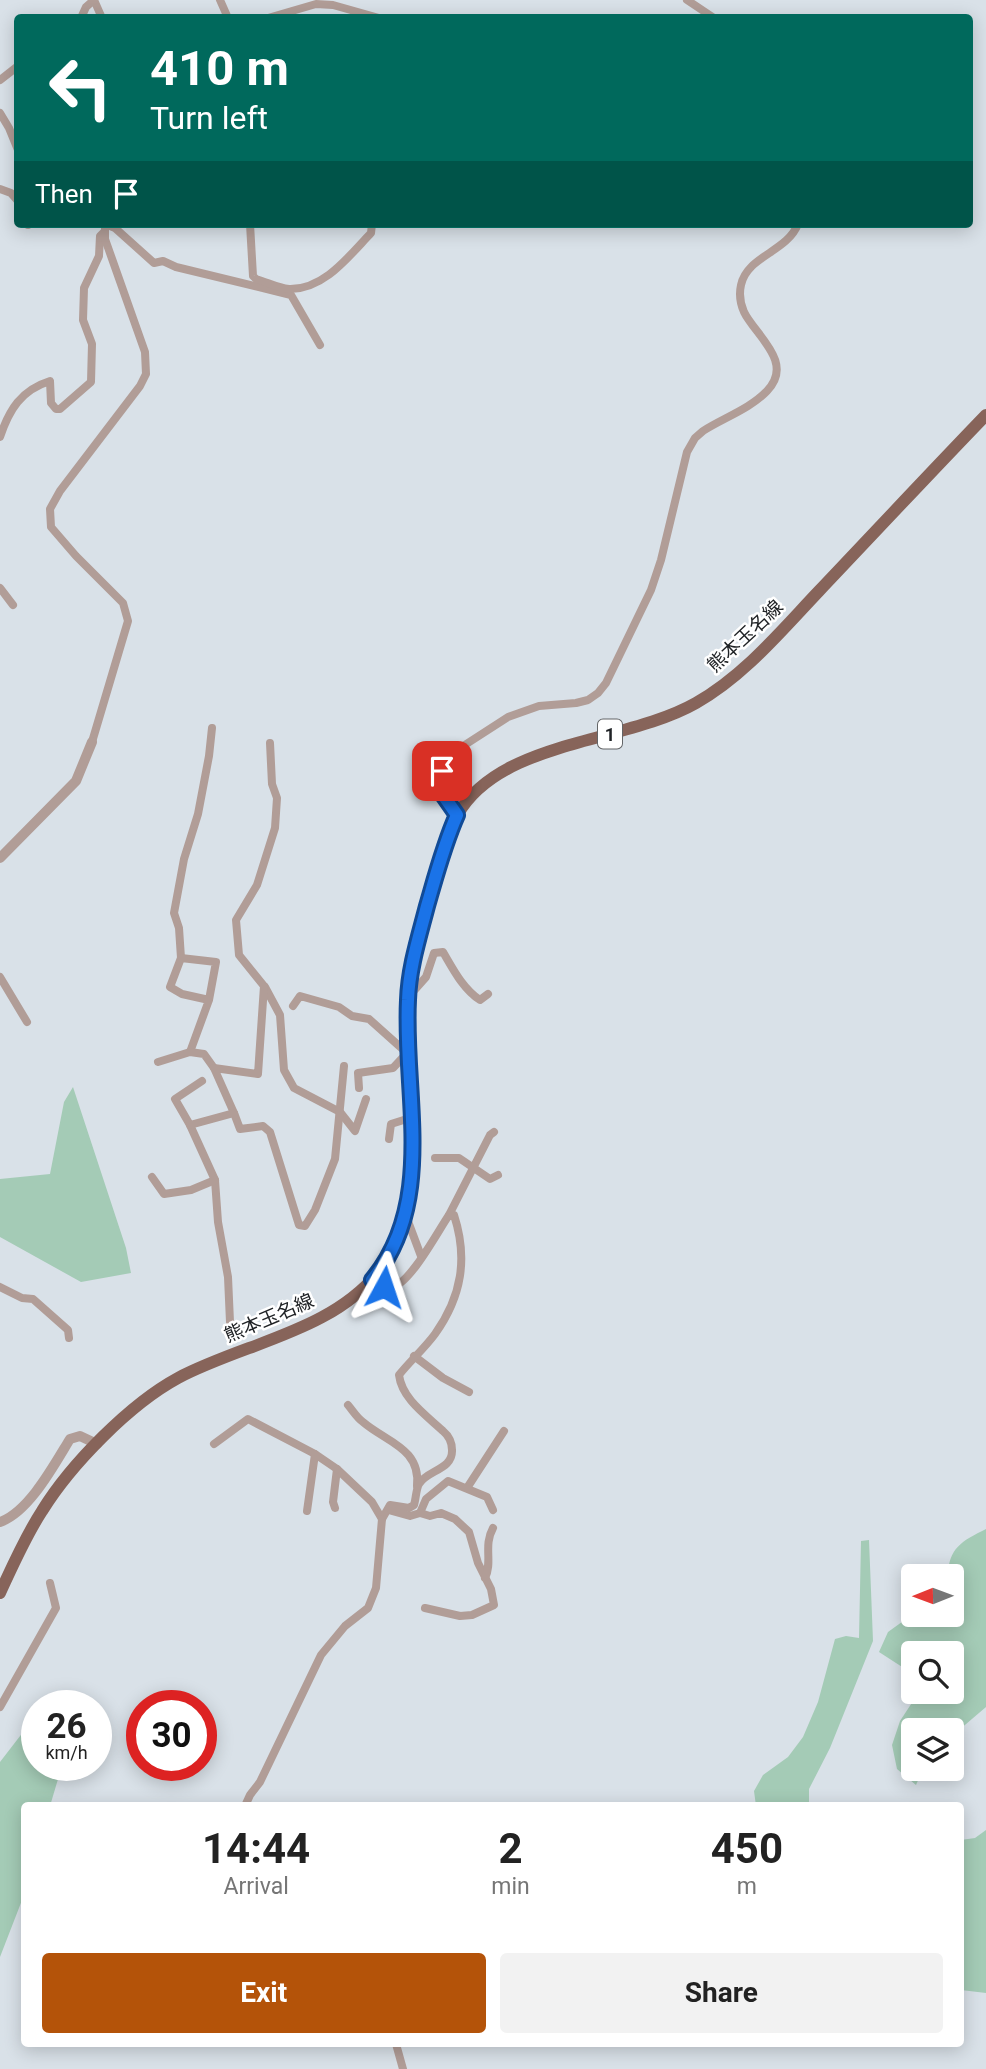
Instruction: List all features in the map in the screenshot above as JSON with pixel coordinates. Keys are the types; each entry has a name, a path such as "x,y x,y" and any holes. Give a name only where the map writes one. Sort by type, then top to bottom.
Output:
{"main road":[{"name":"熊本玉名線","path":"0,1593 42,1510 125,1415 180,1377 326,1315 351,1299 385,1265 406,1216 412,1180 408,998 420,934 444,846 457,815 483,783 538,756 694,705 731,680 986,415"}],"street":[{"path":"83,14 94,0"},
{"path":"687,0 708,14"},
{"path":"282,14 317,4 333,5 365,14"},
{"path":"0,80 14,69"},
{"path":"0,113 14,140"},
{"path":"0,437 12,408 29,392 50,381 51,403 56,409 60,409 91,382 93,344 83,320 85,288 99,256 100,236 104,228"},
{"path":"0,858 76,780 84,766 128,621 123,603 51,527 50,509 60,491 146,374 145,352 105,239 105,228"},
{"path":"115,228 155,263 163,261 176,267 291,295 320,345"},
{"path":"250,228 253,276 292,289 319,281 331,274 371,233 372,228"},
{"path":"457,815 441,792 440,781 447,762 457,750 508,717 528,708 588,700 598,693 614,670 651,590 661,560 687,452 695,438 703,431 757,400 774,380 774,356 767,342 744,314 740,302 741,288 744,275 753,265 783,246 797,228"},
{"path":"0,587 13,606"},
{"path":"209,1000 170,987 181,958 179,928 174,913 184,859 198,814 212,728"},
{"path":"270,743 272,784 277,798 275,828 257,885 236,920 239,955 264,986 280,1015 284,1070 294,1088 340,1111 355,1131 366,1099"},
{"path":"408,998 426,977 434,953 443,951 455,973 474,996 480,1000 488,995"},
{"path":"181,958 216,962 209,1000 190,1052"},
{"path":"0,977 27,1022"},
{"path":"214,1068 258,1074 264,986"},
{"path":"293,1006 300,996 339,1007 352,1016 369,1019 408,1052 393,1068 359,1073 359,1088"},
{"path":"158,1062 190,1052 204,1054 214,1068 240,1129 264,1126 270,1132 299,1224 305,1226 315,1210 335,1159 344,1066"},
{"path":"202,1081 175,1099 215,1180 218,1223 228,1278 230,1322"},
{"path":"190,1125 234,1113"},
{"path":"389,1139 391,1124 411,1118"},
{"path":"372,1280 384,1287 394,1287 406,1278 449,1215 494,1132"},
{"path":"435,1158 459,1158 490,1179 498,1175"},
{"path":"152,1177 164,1194 191,1190 215,1180"},
{"path":"417,1486 421,1480 449,1462 452,1448 449,1437 406,1395 400,1385 399,1375 435,1335 449,1310 459,1282 463,1259 462,1238 454,1215 449,1215"},
{"path":"406,1216 421,1256"},
{"path":"0,1287 22,1298 33,1299 68,1330 69,1338"},
{"path":"414,1356 443,1378 469,1392"},
{"path":"247,1802 260,1782 321,1655 345,1626 368,1608 376,1588 382,1519 390,1505 409,1508 414,1505 418,1477 415,1463 409,1453 362,1422 348,1405"},
{"path":"214,1444 247,1419 315,1454 337,1469 372,1502 382,1519"},
{"path":"467,1488 504,1431"},
{"path":"0,1522 9,1519 24,1504 49,1473 70,1439 80,1436 97,1444"},
{"path":"307,1511 315,1454"},
{"path":"334,1508 337,1469"},
{"path":"419,1513 426,1499 448,1481 487,1497 493,1510"},
{"path":"388,1510 410,1516 419,1513 430,1516 441,1513 454,1519 469,1532 478,1563 491,1589 494,1605 472,1615 460,1616 425,1608"},
{"path":"485,1578 488,1572 489,1536 493,1528"},
{"path":"0,1706 57,1608 50,1583"},
{"path":"397,2047 403,2069"}],"green space":[{"path":"73,1087 126,1248 131,1273 81,1282 0,1237 0,1179 50,1174 64,1102"},
{"path":"986,1529 986,1707 964,1726 964,1718 902,1718 911,1704 964,1704 964,1641 901,1641 901,1666 879,1652 888,1632 901,1623 901,1628 964,1628 964,1564 950,1564 954,1552 970,1537"},
{"path":"869,1540 873,1641 830,1748 809,1789 809,1802 755,1802 754,1791 763,1775 788,1757 803,1737 818,1702 835,1639 846,1636 859,1638 861,1541"},
{"path":"900,1721 901,1772 897,1769 892,1745"},
{"path":"21,1735 21,1781 57,1781 51,1802 21,1802 21,1903 0,1957 0,1762"},
{"path":"986,1830 986,1993 964,1990 964,1840 975,1838"}],"route":[{"path":"384,1287 372,1280 385,1265 403,1227 412,1180 407,1038 411,971 444,846 457,815 441,792 442,771"}]}
